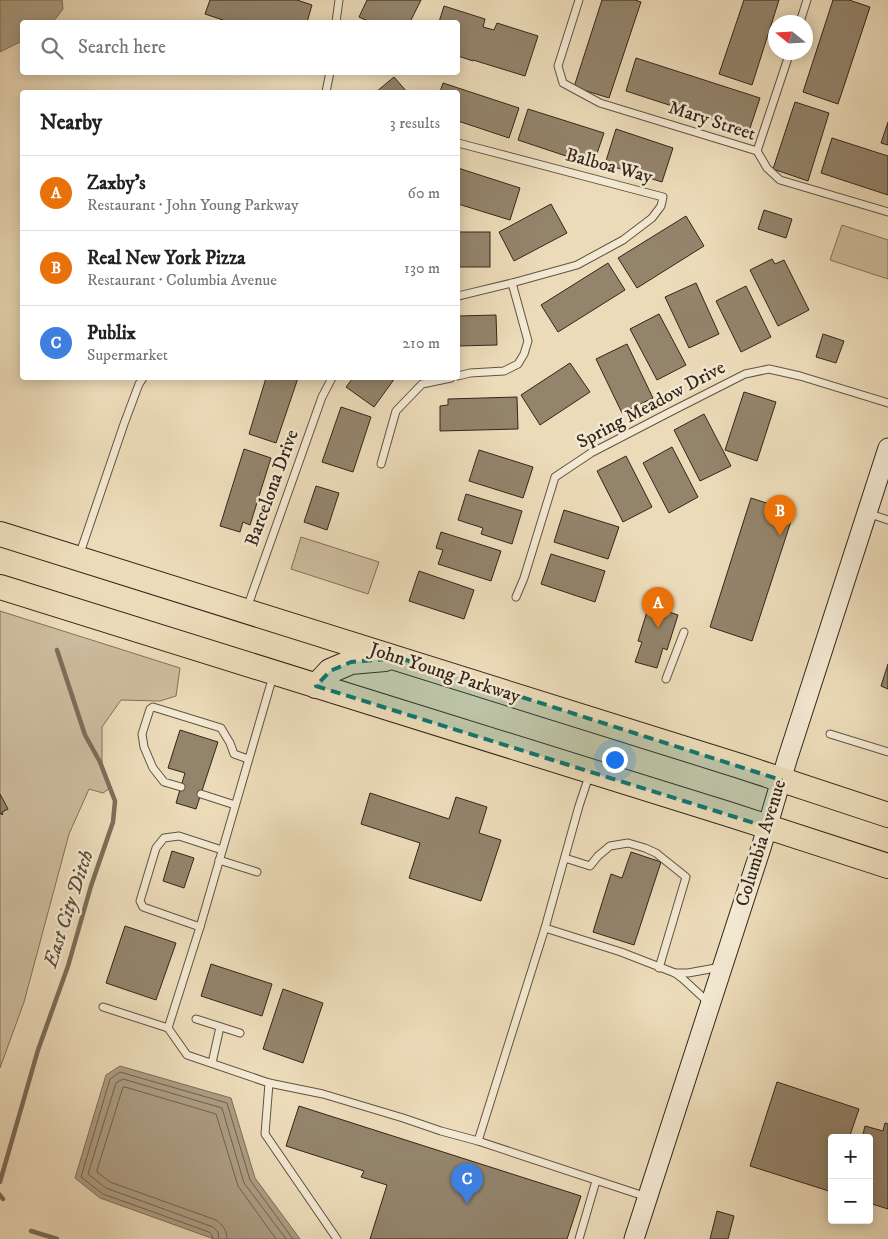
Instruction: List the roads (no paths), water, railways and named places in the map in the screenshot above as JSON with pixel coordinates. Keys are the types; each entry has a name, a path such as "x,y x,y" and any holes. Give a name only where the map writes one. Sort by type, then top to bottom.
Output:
{"highway":[{"name":"John Young Parkway","path":"0,534 400,658 888,815"},
{"path":"0,587 888,866"},
{"path":"316,686 330,672 351,662 400,658"}],"street":[{"name":"Columbia Avenue","path":"634,1239 888,448"}],"lane":[{"path":"336,20 339,0"},
{"name":"Mary Street","path":"578,0 558,66 562,83 600,103 757,151 767,168 780,180 888,212"},
{"path":"802,15 807,0"},
{"path":"757,151 787,60"},
{"path":"326,90 329,75"},
{"name":"Balboa Way","path":"460,144 663,197 661,206 652,218 623,240 577,265 512,283"},
{"path":"460,296 512,283 528,341 524,354 518,364 504,372 470,373 460,376"},
{"name":"Spring Meadow Drive","path":"516,597 524,578 555,478 592,453 672,410 745,374 769,369 800,376 888,403"},
{"path":"78,559 124,424 142,380"},
{"name":"Barcelona Drive","path":"246,610 322,397 331,380"},
{"path":"381,464 396,412 422,384 441,380"},
{"path":"867,513 888,520"},
{"path":"666,679 684,632"},
{"path":"168,1028 200,927 274,673"},
{"path":"180,787 164,782 153,768 144,747 142,734 150,709 153,707 221,728 230,742 234,754 248,759"},
{"path":"830,734 888,752"},
{"path":"478,1141 545,928 590,772"},
{"path":"201,794 235,805"},
{"path":"200,927 143,908 140,901 156,848 164,838 179,836 222,850"},
{"path":"565,858 590,866 610,846 628,843 656,853 686,877 659,968"},
{"path":"219,860 257,872"},
{"path":"545,928 621,952 675,973 688,973 721,967"},
{"path":"675,973 710,1003"},
{"path":"103,1007 168,1028 187,1055 269,1083 323,1094 404,1118 647,1197"},
{"path":"196,1019 240,1033"},
{"path":"212,1063 220,1027"},
{"path":"269,1083 266,1134 337,1239"},
{"path":"580,1239 596,1181"}],"water":[{"path":"0,0 62,0 63,9 55,20 20,20 20,42 0,52"},
{"path":"120,1066 231,1098 255,1178 300,1239 214,1239 100,1198 75,1178 106,1075"}],"waterway":[{"name":"East City Ditch","path":"0,1182 38,1050 68,966 91,886 113,822 115,801 100,762 85,735 57,650"},
{"name":"East City Ditch","path":"0,1195 3,1199"},
{"name":"East City Ditch","path":"31,1231 57,1239"}],"place":[{"name":"Real New York Pizza","path":"780,536"},
{"name":"Zaxby's","path":"658,628"},
{"name":"Publix","path":"467,1204"}]}
